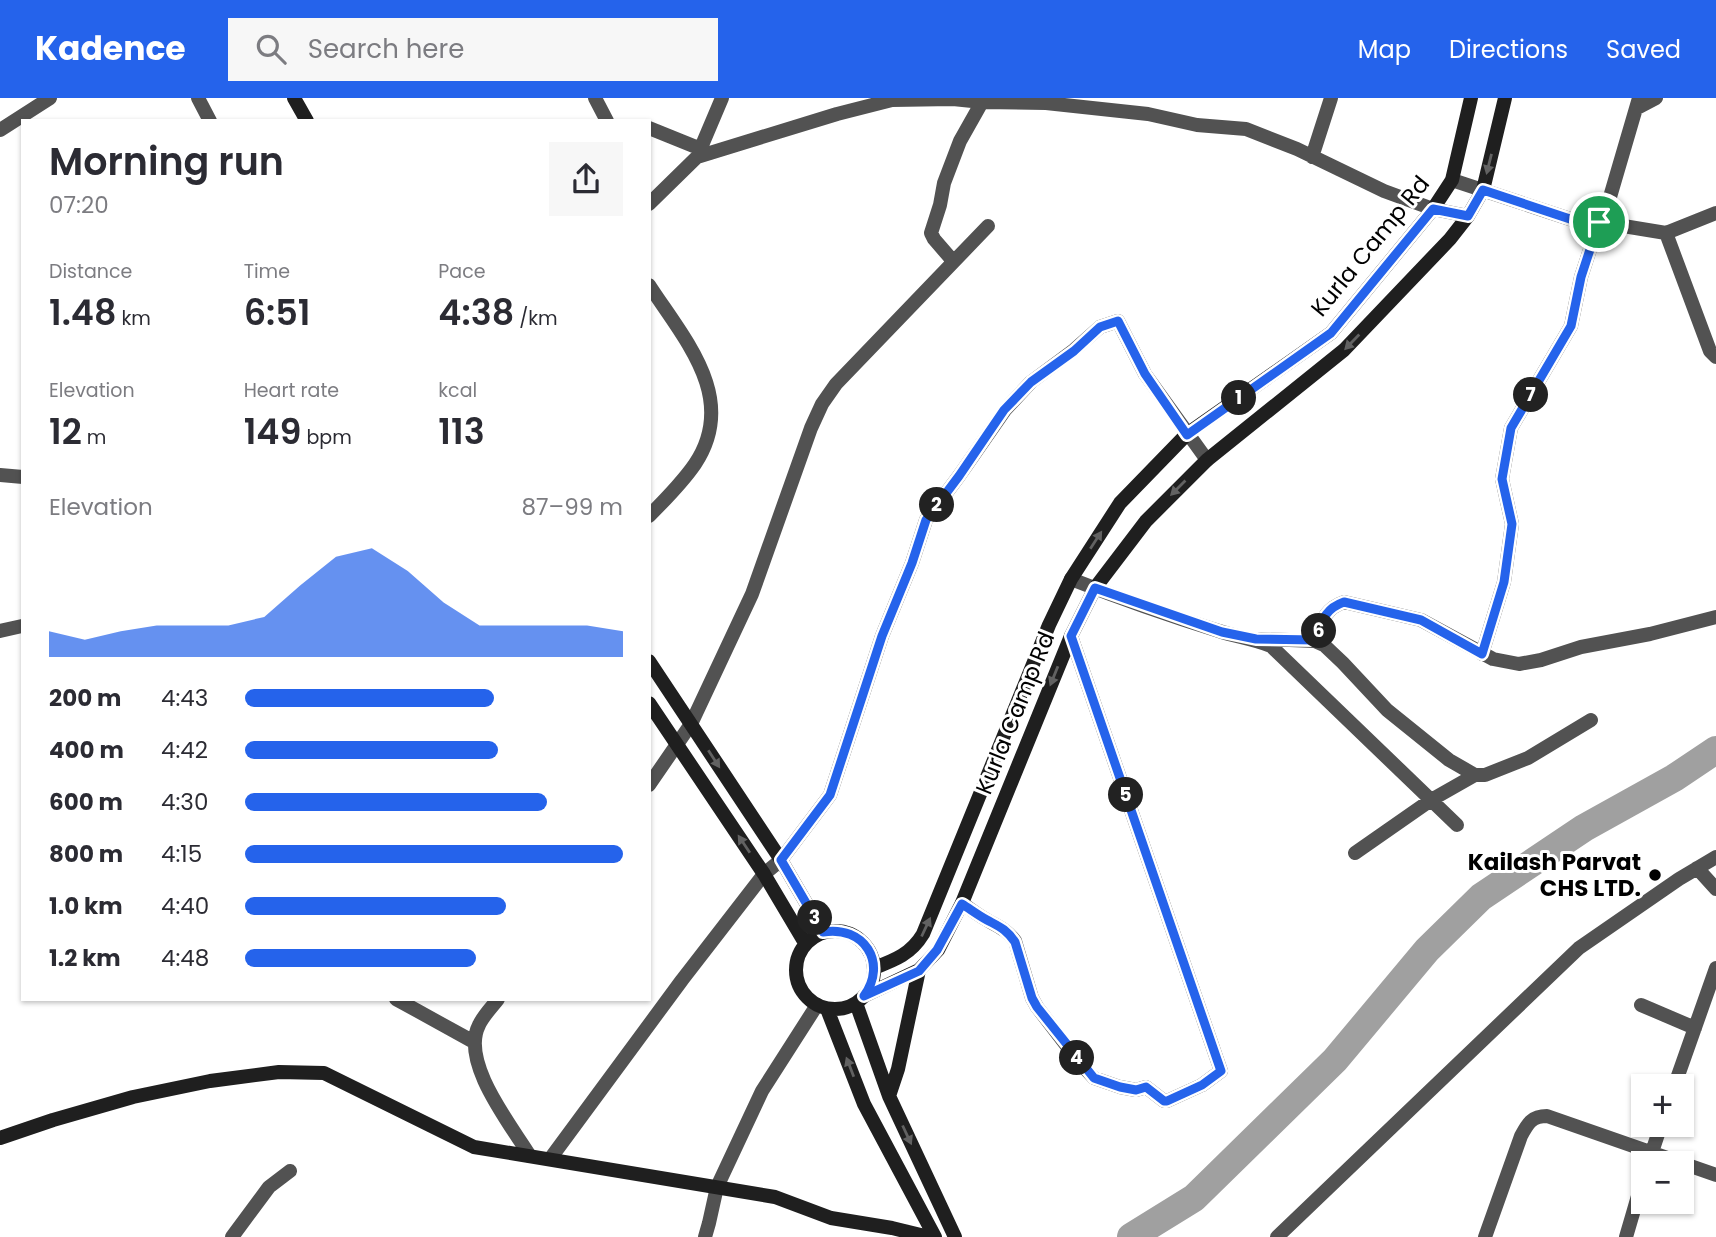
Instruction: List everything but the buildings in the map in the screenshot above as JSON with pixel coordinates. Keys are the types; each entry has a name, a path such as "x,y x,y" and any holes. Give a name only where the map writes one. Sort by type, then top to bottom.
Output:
{"main road":[{"path":"294,98 306,119"},
{"name":"Kurla Camp Rd","path":"874,968 902,957 923,934 1049,625 1071,579 1119,503 1187,435 1331,333 1433,209 1452,180 1471,98"},
{"name":"Kurla Camp Rd","path":"822,1007 847,1007 919,971 937,950 962,904 1071,636 1095,588 1146,521 1206,460 1344,350 1450,239 1483,190 1505,98"},
{"path":"651,664 781,860 823,932"},
{"path":"651,706 764,874 805,943"},
{"path":"834,930 853,934 873,958 874,978 860,1000 889,1096 945,1236 864,1104 822,1007 803,994 796,977 797,959 805,943 823,932 834,930"},
{"path":"889,1096 898,1069 919,971"},
{"path":"0,1138 133,1097 210,1081 278,1072 324,1073 474,1147 775,1197 831,1218 929,1237"}],"street":[{"path":"0,130 50,98"},
{"path":"198,98 209,119"},
{"path":"595,98 606,119"},
{"path":"651,202 699,153 722,98"},
{"path":"1312,157 1331,98"},
{"path":"1482,654 1504,582 1512,524 1502,479 1511,428 1571,326 1581,277 1610,197 1638,103 1656,98"},
{"path":"651,129 699,153 892,100 953,99 1046,103 1126,111 1196,125 1245,129 1297,149 1384,191 1433,209 1468,216"},
{"path":"953,261 931,233 944,183 960,141 982,102"},
{"path":"1452,180 1573,220 1666,233 1716,214"},
{"path":"651,782 691,724 752,594 822,404 836,384 988,226"},
{"path":"1666,233 1710,351 1716,357"},
{"path":"651,288 701,365 709,387 712,415 706,441 696,463 676,489 651,514"},
{"path":"550,1159 682,980 764,874 781,860 830,795 878,649 926,520 1004,410 1031,382 1074,351 1100,327 1118,321 1145,374 1206,460"},
{"path":"0,475 21,477"},
{"path":"1071,579 1222,632 1256,639 1315,640 1343,663 1387,710 1449,760 1475,775"},
{"path":"1315,640 1328,610 1344,602 1421,620 1493,659 1519,664 1581,647 1650,634 1716,617"},
{"path":"0,631 21,626"},
{"path":"962,904 1010,935 1015,942 1037,1007 1094,1078 1136,1090 1146,1087 1167,1101 1202,1085 1221,1071 1071,636"},
{"path":"1256,639 1282,655 1457,825"},
{"path":"1356,853 1431,800 1475,775 1485,775 1528,758 1591,720"},
{"path":"1277,1237 1579,948 1716,857"},
{"path":"1697,869 1716,889"},
{"path":"1679,1074 1716,968"},
{"path":"400,1001 474,1042"},
{"path":"497,1001 479,1025 474,1042 475,1059 495,1101 530,1156"},
{"path":"1641,1005 1695,1028"},
{"path":"705,1237 717,1187 762,1091 822,1007"},
{"path":"1485,1237 1521,1136 1534,1117 1547,1116 1632,1151"},
{"path":"1694,1169 1716,1175"},
{"path":"232,1237 269,1187 290,1171"},
{"path":"1626,1237 1633,1214"}],"waterway":[{"path":"1131,1237 1194,1198 1335,1060 1427,950 1481,897 1584,828 1674,778 1716,750"}],"place":[{"name":"Kailash Parvat CHS LTD.","path":"1655,875"}],"route":[{"path":"1483,190 1573,220 1599,222 1581,277 1571,326 1511,428 1502,479 1512,524 1504,582 1482,654 1421,620 1344,602 1328,610 1315,640 1256,639 1222,632 1095,588 1071,636 1221,1071 1202,1085 1167,1101 1146,1087 1136,1090 1094,1078 1037,1007 1015,942 1010,935 962,904 937,950 919,971 864,996 874,978 873,958 868,949 853,934 834,930 823,932 781,860 830,795 882,636 912,563 926,520 1004,410 1031,382 1074,351 1100,327 1118,321 1145,374 1187,435 1331,333 1433,209 1468,216 1483,190"}]}
